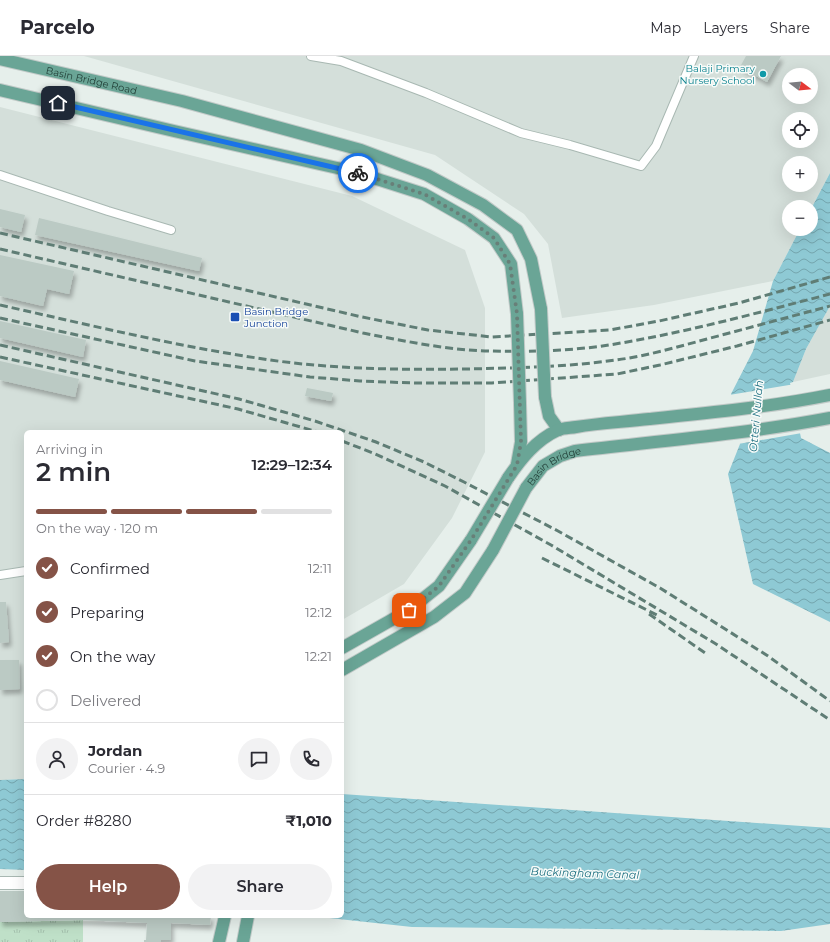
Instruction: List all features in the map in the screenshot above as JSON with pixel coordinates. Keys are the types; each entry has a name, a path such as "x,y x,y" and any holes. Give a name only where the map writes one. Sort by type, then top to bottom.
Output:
{"main road":[{"name":"Basin Bridge Road","path":"0,60 182,101 361,150 427,175 483,205 517,230 531,259 541,309 545,397 549,416 559,430"},
{"path":"0,90 355,172 424,194 468,219 494,238 510,264 517,314 521,442 517,465"},
{"path":"344,647 409,610 439,586 471,540 517,465 541,440 559,430 720,412 830,395"},
{"name":"Basin Bridge","path":"344,669 434,616 464,593 493,550 526,488 544,466 560,456 574,451 803,423 830,418"},
{"path":"220,942 224,918"},
{"path":"243,942 248,918"}],"street":[{"path":"0,883 24,883"}],"lane":[{"path":"311,56 341,60 426,93 521,133 570,145 641,166 656,146 694,56"},
{"path":"0,174 108,211 171,230"},
{"path":"0,575 24,571"}],"shaded area":[{"path":"84,56 830,56 830,173 816,200 782,200 782,236 796,236 773,281 654,305 562,318 548,244 524,214 435,155"},
{"path":"0,107 352,196 465,250 485,308 485,452 452,518 404,584 344,619 344,430 24,430 24,779 0,780"},
{"path":"830,306 830,374 793,382 806,349"}],"green space":[{"path":"83,920 83,942 0,942 0,922"}],"water":[{"name":"Otteri Nullah","path":"830,173 830,306 806,349 793,382 790,383 801,438 830,453 830,622 753,584 728,474 740,444 731,394 753,351 773,281 796,236 818,236 818,200 816,200"},
{"path":"24,779 24,870 0,869 0,780"},
{"name":"Buckingham Canal","path":"344,794 830,828 830,924 781,931 412,927 329,918 344,918"}],"pier":[{"path":"793,384 802,433 738,444 729,395"}],"building":[{"name":"Balaji Primary Nursery School","path":"746,56 781,56 767,82 740,67"},
{"path":"0,209 25,215 21,232 0,227"},
{"path":"39,218 202,258 199,271 35,235"},
{"path":"0,255 74,271 69,294 47,289 43,306 0,296"},
{"path":"0,321 86,340 83,357 0,338"},
{"path":"0,361 79,379 75,397 0,380"},
{"path":"307,388 333,393 331,401 305,396"},
{"path":"0,602 6,602 9,642 0,643"},
{"path":"0,660 19,660 20,689 0,690"},
{"path":"0,891 24,891 24,918 211,918 210,925 171,923 171,940 161,940 161,942 144,942 144,940 146,940 147,923 83,920 0,922"}],"railway":[{"path":"0,233 362,317 428,330 492,337 610,330 659,321 739,303 830,277"},
{"path":"0,249 363,333 426,345 473,350 549,351 609,345 693,329 830,294"},
{"path":"0,305 160,341 257,358 334,367 412,369 540,367 628,358 651,354 830,306"},
{"path":"0,318 195,361 310,377 415,383 492,383 617,374 737,346 830,320"},
{"path":"0,345 239,399 341,430"},
{"path":"0,357 238,409 311,430"},
{"path":"344,431 376,442 424,462 558,531 660,588 768,656 830,701"},
{"path":"344,442 373,453 445,486 551,545 716,644 830,720"},
{"path":"542,558 657,615"},
{"path":"649,614 708,655"}],"way so far":[{"path":"358,173 424,194 468,219 494,238 510,264 517,314 521,442 517,465 471,540 439,586 409,610"}],"place":[{"name":"Balaji Primary Nursery School","path":"763,74"},
{"name":"Basin Bridge Junction","path":"235,317"}],"route":[{"path":"58,103 358,173"}]}
